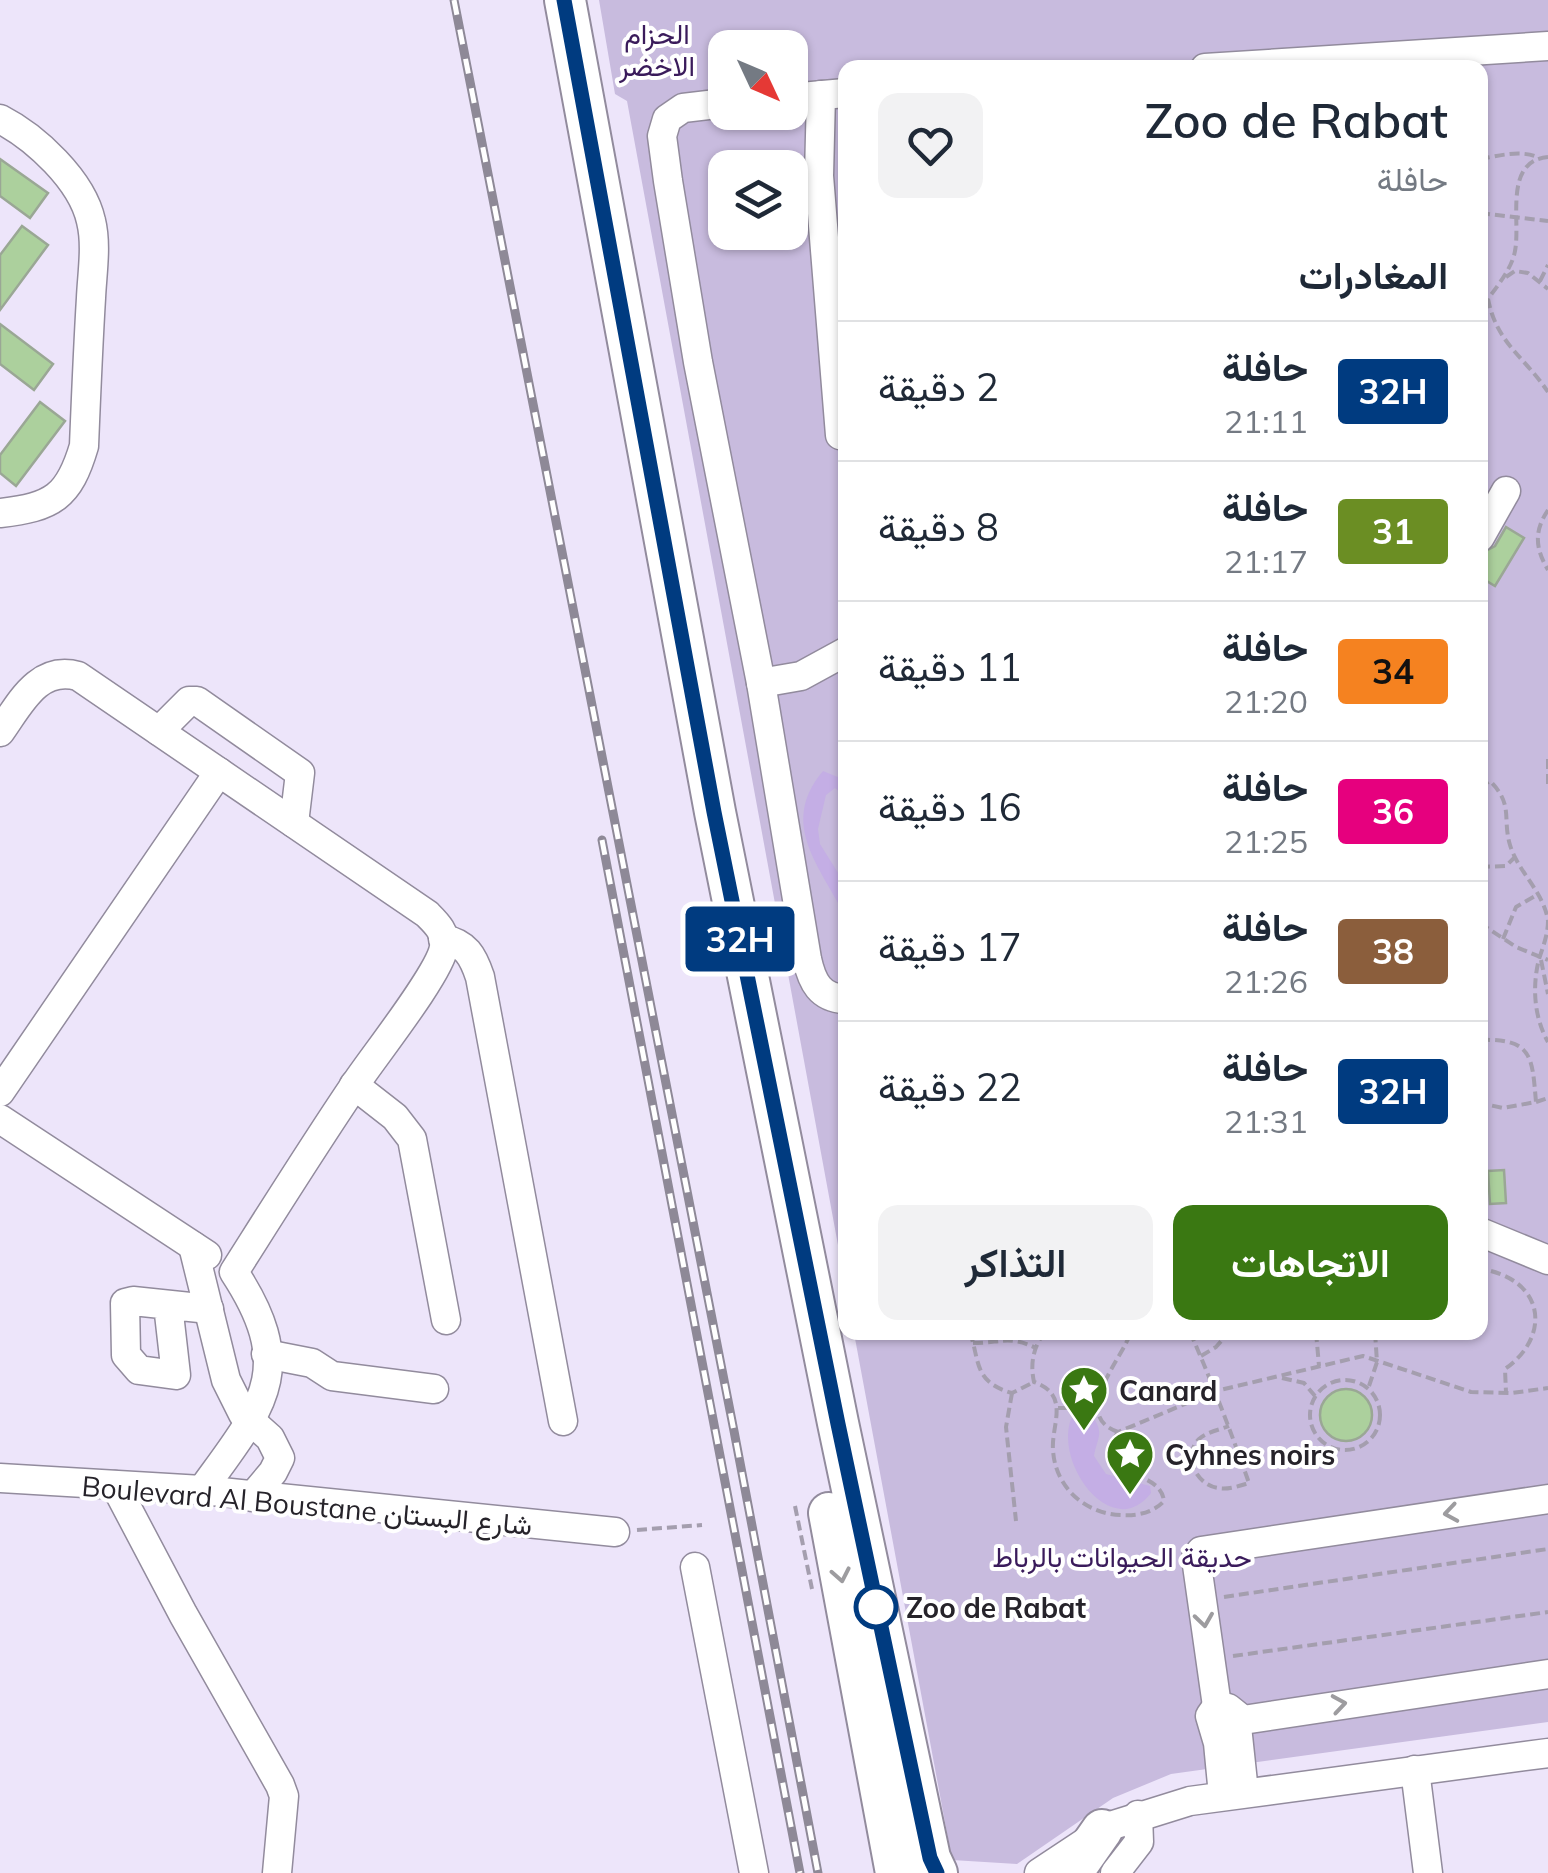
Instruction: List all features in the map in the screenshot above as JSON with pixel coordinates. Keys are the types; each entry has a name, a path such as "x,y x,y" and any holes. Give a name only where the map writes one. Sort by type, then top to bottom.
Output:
{"highway":[{"path":"547,0 896,1873"},
{"path":"564,0 718,831 838,1424 930,1858 937,1873"},
{"path":"875,1759 905,1826 918,1873"}],"street":[{"path":"1329,60 1548,46"},
{"path":"808,96 833,94 820,176 838,409"},
{"path":"708,105 672,112 663,124 662,136 698,362 761,683 810,972 823,993 838,997"},
{"path":"0,119 23,131 67,178 85,204 92,223 93,262 84,446 78,467 60,497 40,506 0,513"},
{"path":"1488,523 1506,492"},
{"path":"761,683 801,676 838,656"},
{"path":"0,732 44,677 63,672 90,683 427,914 440,927 444,947 432,972 234,1272"},
{"path":"159,731 189,700 212,712 300,773 294,823"},
{"path":"0,1092 218,772"},
{"path":"444,939 465,947 474,958 480,977 563,1421"},
{"path":"354,1085 395,1117 412,1139 446,1320"},
{"path":"0,1119 234,1272 250,1298 269,1375 263,1400 202,1490"},
{"path":"1488,1235 1548,1260"},
{"path":"193,1246 226,1380 251,1423 270,1438 280,1458 252,1497"},
{"path":"168,1304 210,1309"},
{"path":"266,1354 312,1363 332,1376 434,1390"},
{"name":"Boulevard Al Boustane شارع البستان","path":"0,1478 202,1490 615,1532"},
{"path":"115,1485 280,1786 284,1796 277,1873"},
{"path":"1234,1794 1226,1714 1196,1558 1201,1551 1548,1500"},
{"path":"695,1567 754,1873"},
{"path":"1226,1714 1548,1674"},
{"path":"1039,1873 1088,1849 1234,1794 1548,1753"},
{"path":"1415,1770 1428,1873"},
{"path":"1088,1849 1139,1842 1115,1873"}],"path":[{"path":"1488,158 1532,154 1539,158"},
{"path":"1548,157 1539,158 1520,175 1516,188 1515,255 1488,300 1501,338 1548,392"},
{"path":"1488,214 1548,221"},
{"path":"1528,273 1546,267"},
{"path":"1540,281 1546,267"},
{"path":"1502,280 1515,271 1528,273 1548,290"},
{"path":"1548,510 1537,532 1537,545 1548,570"},
{"path":"1548,759 1548,785"},
{"path":"1488,782 1506,803 1509,843 1548,921 1535,976 1539,1021 1548,1042"},
{"path":"1488,867 1506,866 1515,856"},
{"path":"1503,939 1516,906 1537,894"},
{"path":"1488,929 1548,960"},
{"path":"1540,957 1548,994"},
{"path":"1488,1041 1515,1043 1528,1052 1536,1102"},
{"path":"1488,1105 1503,1108 1548,1098"},
{"path":"1491,1271 1520,1284 1536,1302 1540,1322 1524,1358 1505,1369 1506,1393"},
{"path":"989,1340 974,1342 976,1364 984,1378 1012,1393 1034,1382 1044,1386 1058,1408 1053,1452 1061,1478 1076,1500 1095,1512 1122,1516 1158,1508 1164,1501 1164,1492 1155,1482 1120,1470 1110,1456 1110,1444 1118,1432 1216,1390 1364,1356 1471,1392 1548,1388"},
{"path":"1018,1340 1036,1348"},
{"path":"1034,1382 1031,1369 1040,1340"},
{"path":"1118,1432 1099,1419 1097,1408 1104,1380 1128,1340"},
{"path":"1193,1340 1216,1390 1229,1426 1249,1483 1214,1488 1202,1482 1192,1466 1192,1453 1195,1443 1204,1436 1229,1426"},
{"path":"1200,1356 1222,1340"},
{"path":"1316,1340 1318,1366"},
{"path":"1368,1388 1378,1362 1376,1340"},
{"path":"1278,1377 1304,1383 1316,1396"},
{"path":"1340,1380 1355,1381 1368,1388 1377,1399 1380,1422 1368,1442 1343,1450 1318,1437 1311,1424 1310,1410 1326,1385 1340,1380"},
{"path":"1012,1393 1006,1427 1016,1520"},
{"path":"1058,1408 1097,1408"},
{"path":"795,1506 814,1600"},
{"path":"615,1532 702,1524"},
{"path":"1215,1598 1548,1549"},
{"path":"1223,1658 1548,1612"}],"green space":[{"name":"حديقة الحيوانات بالرباط","path":"599,0 1548,0 1548,1722 1171,1774 1113,1798 1017,1864 952,1860 855,1340 1488,1340 1488,60 838,60 838,1245 627,101 615,94"}],"shaded area":[{"path":"823,771 838,777 838,790 835,788 826,795 818,829 820,844 838,873 838,903 808,845 804,809 810,790"},
{"path":"1080,1413 1092,1416 1098,1427 1094,1456 1106,1474 1150,1486 1151,1493 1136,1506 1120,1509 1105,1504 1079,1476 1068,1437 1071,1419"}],"building":[{"path":"0,159 48,193 30,218 0,196"},
{"path":"22,226 48,245 0,310 0,255"},
{"path":"0,324 53,364 34,390 0,364"},
{"path":"40,402 65,421 16,486 0,473 0,455"},
{"path":"1506,527 1524,538 1495,586 1488,582 1488,550 1495,546"},
{"path":"1504,1170 1506,1203 1490,1204 1488,1171"},
{"path":"1346,1389 1364,1397 1372,1415 1364,1433 1346,1441 1328,1433 1320,1415 1328,1397"}],"railway":[{"path":"454,0 818,1873"},
{"path":"602,840 800,1873"}],"bus line":[{"name":"32H","path":"564,0 714,812 838,1424 930,1858 937,1873"}],"place":[{"name":"Canard","path":"1084,1432"},
{"name":"Cyhnes noirs","path":"1130,1496"},
{"name":"Zoo de Rabat","path":"876,1607"}],"park label":[{"name":"الحزام الاخضر","path":"657,49"}]}
